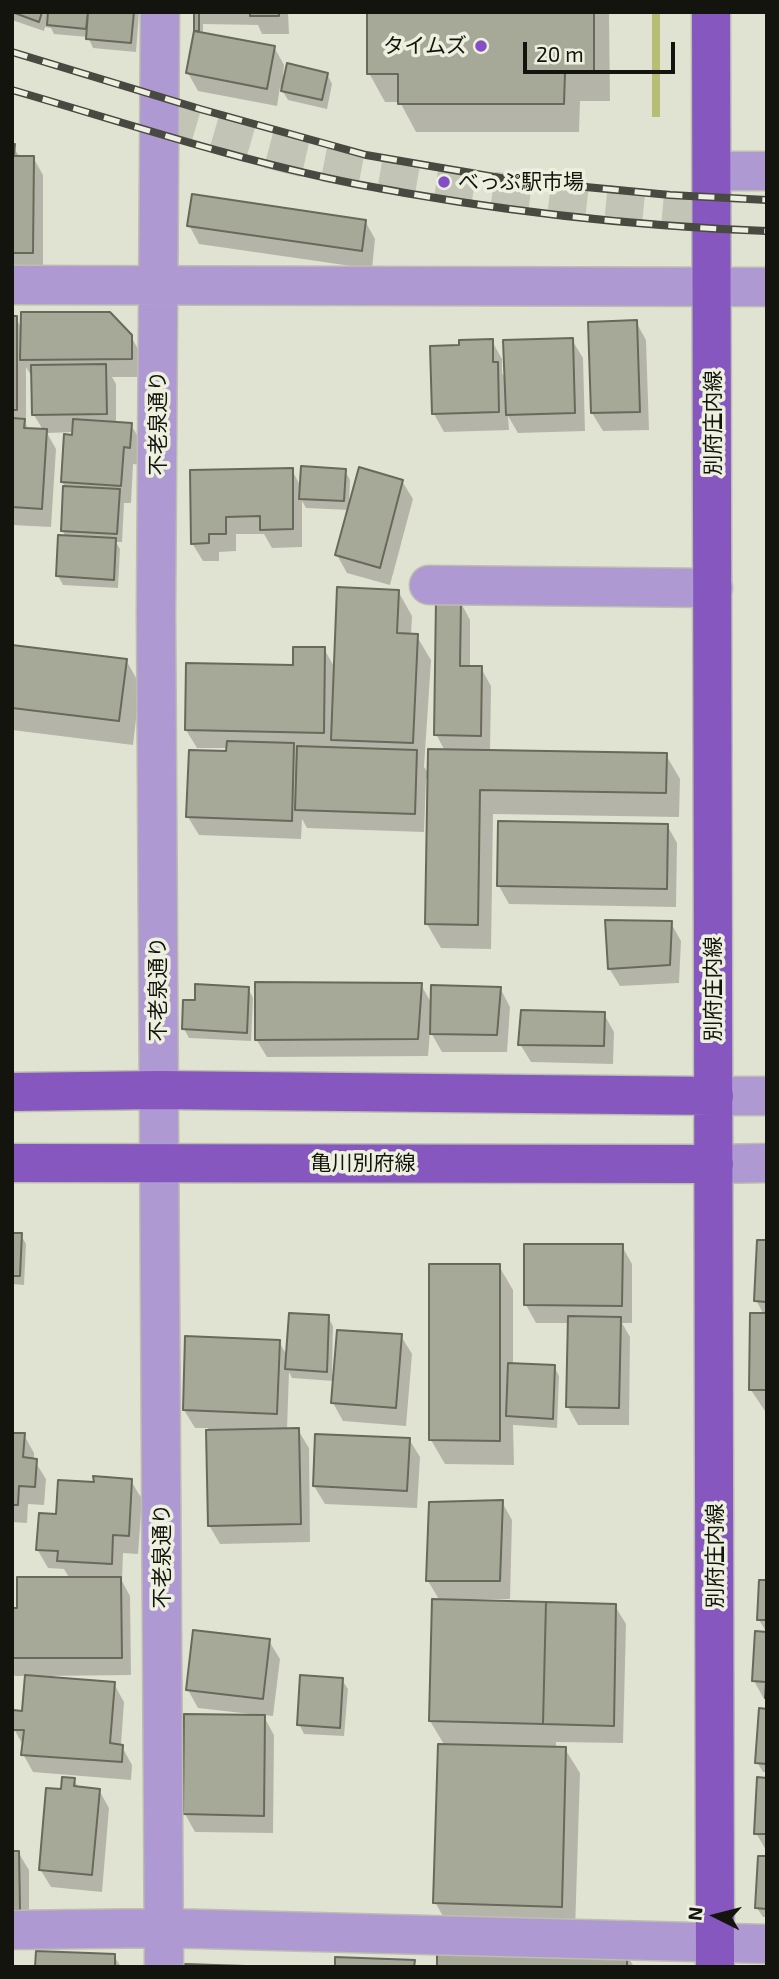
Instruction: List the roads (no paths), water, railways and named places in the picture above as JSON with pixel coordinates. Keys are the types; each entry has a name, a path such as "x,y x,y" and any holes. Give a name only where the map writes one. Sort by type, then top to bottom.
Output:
{"main road":[{"name":"別府庄内線","path":"712,12 715,1955"},
{"path":"12,1092 159,1090 714,1096"},
{"name":"亀川別府線","path":"12,1163 714,1164"}],"street":[{"name":"不老泉通り","path":"160,12 156,612 164,1967"},
{"path":"712,171 767,171"},
{"path":"12,285 767,287"},
{"path":"429,585 713,588"},
{"path":"714,1096 767,1096"},
{"path":"714,1164 767,1163"},
{"path":"12,1930 164,1928 715,1955 767,1944"}],"tunnel":[{"path":"159,118 293,156 411,179 561,199 712,214"}],"railway":[{"path":"12,52 200,109 366,155 512,180 670,195 767,200"},
{"path":"12,90 226,153 356,184 458,202 560,215 767,231"}],"place":[{"name":"タイムズ","path":"481,46"},
{"name":"べっぷ駅市場","path":"444,182"}]}
